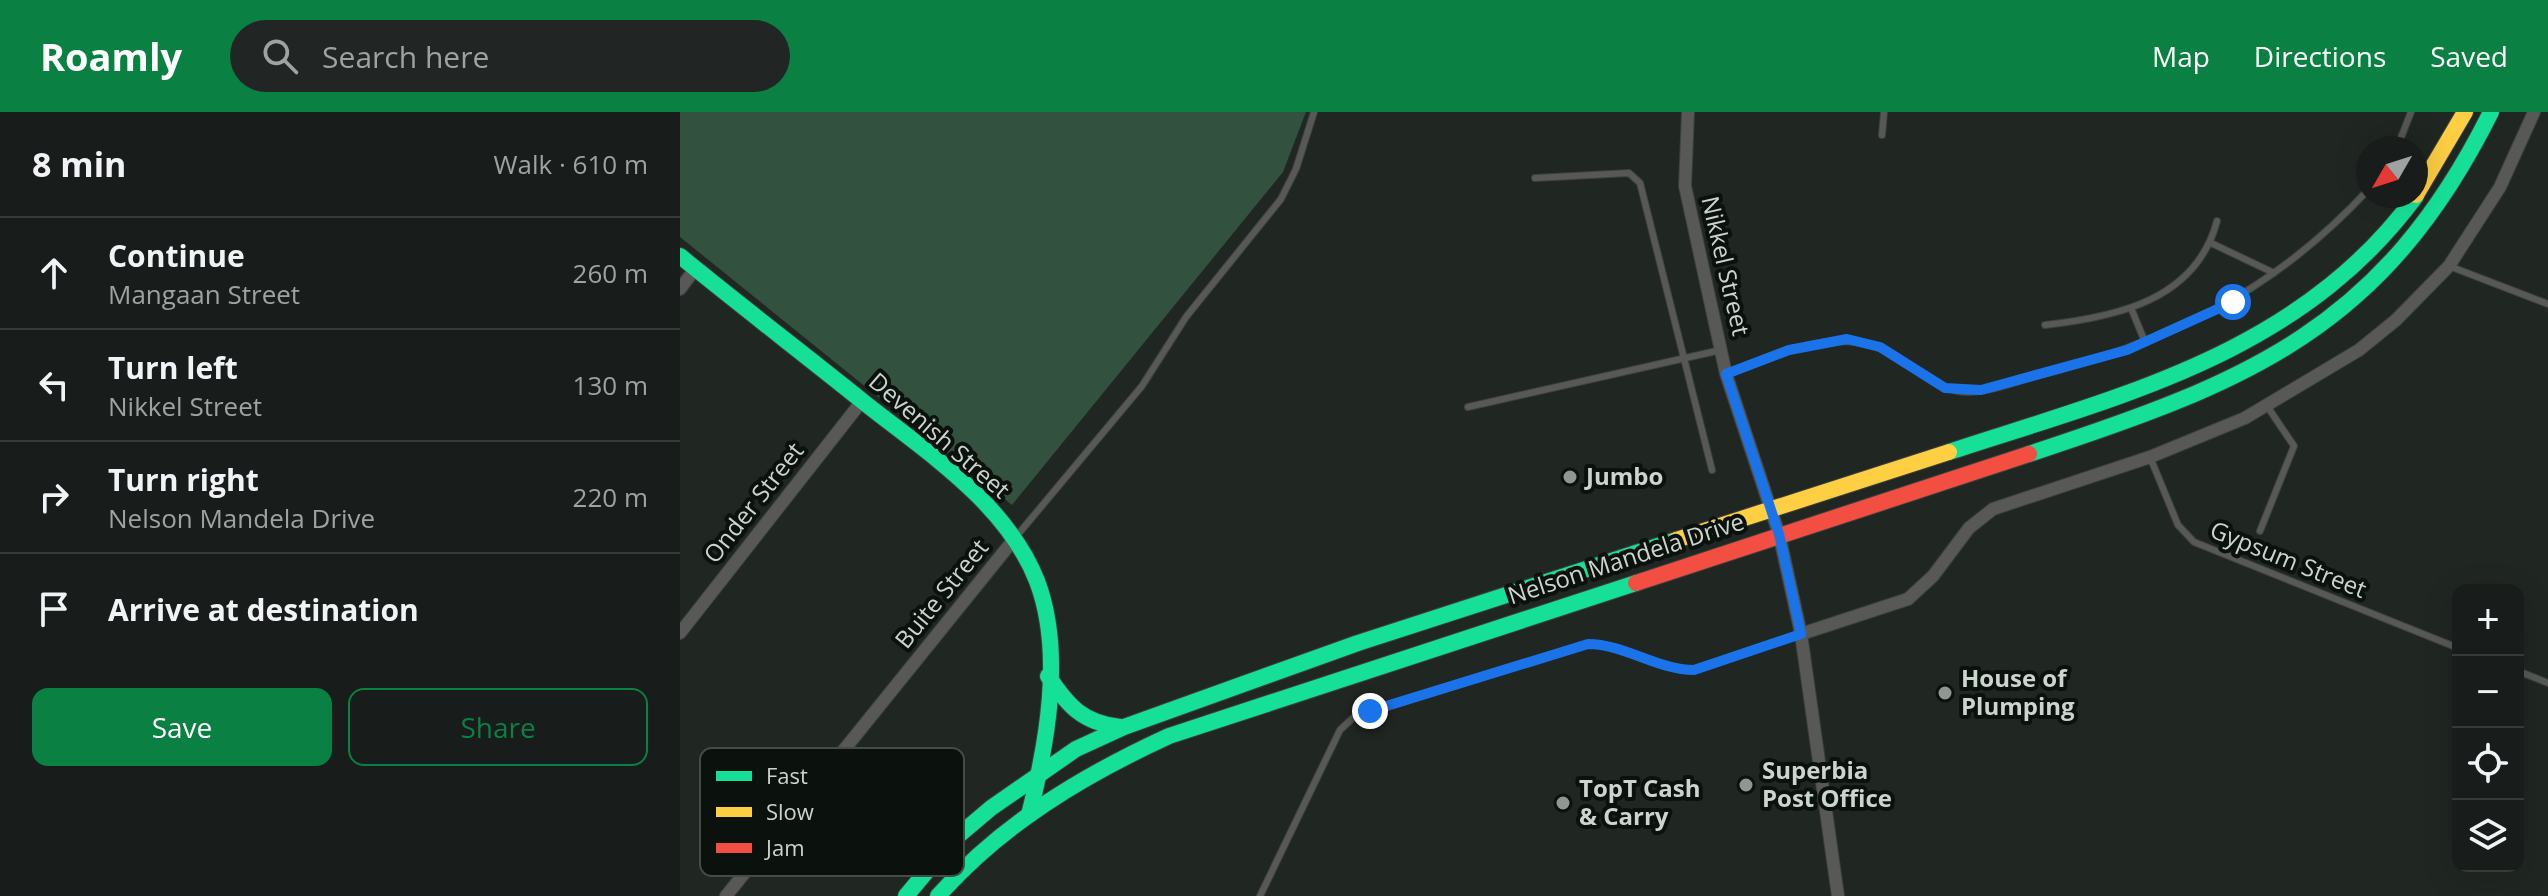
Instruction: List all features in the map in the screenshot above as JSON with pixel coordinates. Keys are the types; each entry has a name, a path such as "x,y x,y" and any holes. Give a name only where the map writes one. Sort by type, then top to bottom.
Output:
{"main road":[{"name":"Nelson Mandela Drive","path":"2428,175 2465,112"},
{"name":"Nelson Mandela Drive","path":"964,869 1029,815 1137,750 1191,729 2156,412 2260,367 2338,315 2387,270 2431,216 2491,112"},
{"name":"Nelson Mandela Drive","path":"964,832 1041,771 1076,749 1197,699 2143,389 2239,348 2308,307 2379,241 2406,208"},
{"name":"Devenish Street","path":"680,256 960,480 1015,538 1038,584 1048,676 1041,771 1029,815"},
{"path":"1048,676 1079,718 1094,725 1124,727"},
{"name":"Nelson Mandela Drive","path":"906,896 923,876"},
{"name":"Nelson Mandela Drive","path":"938,896 957,876"}],"street":[{"name":"Nikkel Street","path":"1688,112 1685,186 1726,374 1779,534 1801,634 1838,896"},
{"path":"1801,634 1908,599 1933,576 1969,528 1993,509 2150,457 2267,406 2359,350 2396,320 2449,266 2500,187 2534,112"},
{"path":"680,289 695,269"},
{"name":"Onder Street","path":"680,633 862,401"},
{"name":"Buite Street","path":"845,748 1015,538"},
{"name":"Buite Street","path":"726,896 742,876"}],"lane":[{"name":"Buite Street","path":"1015,538 1142,386 1186,317 1281,199 1296,169 1314,112"},
{"path":"1882,135 1884,112"},
{"path":"2402,136 2411,112"},
{"path":"1535,178 1629,173 1640,183 1712,470"},
{"path":"1726,374 1789,350 1847,339 1880,347 1932,382 1968,392 2057,370 2145,342 2233,302 2274,273 2356,201"},
{"path":"2045,325 2111,316 2131,308 2193,270 2211,243 2217,221"},
{"path":"2211,243 2274,273"},
{"path":"2449,266 2548,304"},
{"path":"2131,308 2145,342"},
{"path":"1468,407 1721,350"},
{"path":"2260,531 2294,446 2267,406"},
{"name":"Gypsum Street","path":"2150,457 2178,525 2194,542 2452,646"},
{"path":"1260,896 1340,730 1370,711 1588,644 1609,646 1680,670 1694,670 1801,634"},
{"path":"2524,673 2548,683"}],"green space":[{"path":"680,112 1306,112 1283,172 1012,505 680,237"}],"traffic: fast":[{"path":"2029,454 2178,401 2243,371 2302,337 2355,297 2404,247 2449,186 2491,112"},
{"path":"1949,452 2144,387 2264,331 2319,294 2370,250 2406,208"},
{"path":"680,256 964,482 986,504 1024,553 1045,609 1051,668 1047,728 1029,815"},
{"path":"964,831 991,808 1076,749 1124,727 1358,643 1676,540"},
{"path":"964,869 1016,824 1045,804 1105,768 1169,736 1636,583"},
{"path":"1048,676 1062,696 1086,717 1120,727"},
{"path":"906,896 923,876"},
{"path":"938,896 957,876"}],"traffic: slow":[{"path":"2428,175 2465,112"},
{"path":"1676,540 1949,452"}],"traffic: jam":[{"path":"1636,583 2029,454"}],"place":[{"name":"Jumbo","path":"1570,477"},
{"name":"House of Plumping","path":"1945,693"},
{"name":"Superbia Post Office","path":"1746,785"},
{"name":"TopT Cash & Carry","path":"1563,803"}],"route":[{"path":"1370,711 1588,644 1609,646 1680,670 1694,670 1801,634 1779,534 1726,374 1789,350 1847,339 1880,347 1932,382 1968,392 2127,350 2233,302"}]}
